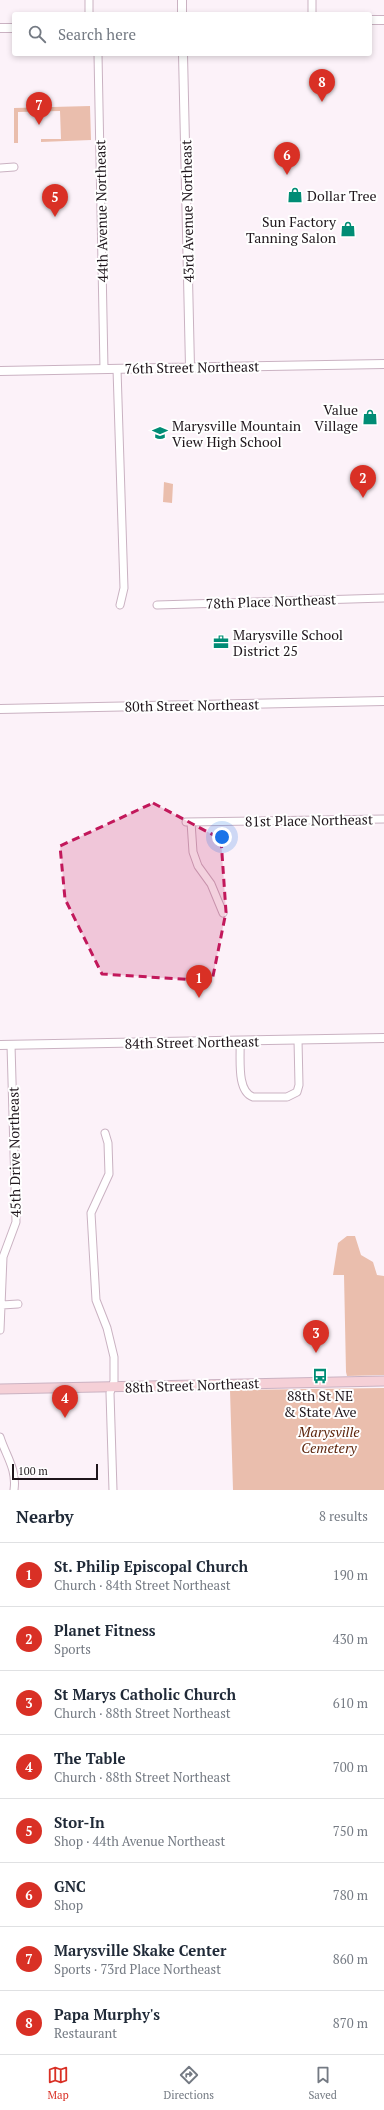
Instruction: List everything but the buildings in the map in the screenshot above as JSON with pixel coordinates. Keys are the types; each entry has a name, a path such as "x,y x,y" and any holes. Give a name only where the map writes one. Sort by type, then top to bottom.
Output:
{"main road":[{"name":"88th Street Northeast","path":"0,1389 384,1380"}],"street":[{"path":"89,0 89,12"},
{"path":"182,0 182,12"},
{"path":"312,0 312,12"},
{"path":"372,20 384,20"},
{"path":"0,28 12,28"},
{"name":"44th Avenue Northeast","path":"98,56 104,369"},
{"name":"43rd Avenue Northeast","path":"183,56 190,367"},
{"path":"0,168 14,167"},
{"name":"76th Street Northeast","path":"0,371 384,364"},
{"path":"117,369 124,588 120,605"},
{"name":"78th Place Northeast","path":"157,605 384,598"},
{"name":"80th Street Northeast","path":"0,709 384,701"},
{"name":"81st Place Northeast","path":"223,913 210,884 198,866 192,852 188,822 384,819"},
{"name":"84th Street Northeast","path":"0,1045 384,1038"},
{"path":"240,1041 243,1089 253,1098 287,1097 294,1094 299,1085 298,1040"},
{"name":"45th Drive Northeast","path":"0,1330 3,1257 16,1222 11,1045"},
{"path":"105,1133 108,1143 109,1174 91,1213 96,1300 107,1328 114,1357 114,1381 110,1393 113,1490"},
{"path":"2,1305 18,1304"},
{"path":"0,1437 4,1450 14,1470 14,1490"}],"highlighted area":[{"path":"153,803 221,839 226,912 212,981 102,974 65,899 60,846"}],"green space":[{"path":"90,106 91,140 41,142 41,139 61,139 60,111 18,112 18,143 14,143 14,108"},
{"path":"164,482 173,484 172,503 163,502"},
{"path":"347,1236 355,1236 361,1255 373,1262 377,1275 384,1276 384,1375 347,1376 344,1275 333,1275 338,1243"},
{"name":"Marysville Cemetery","path":"384,1388 384,1490 233,1490 230,1390"}],"place":[{"name":"Papa Murphy's","path":"322,102"},
{"name":"Marysville Skake Center","path":"39,125"},
{"name":"GNC","path":"287,175"},
{"name":"Dollar Tree","path":"295,195"},
{"name":"Stor-In","path":"55,217"},
{"name":"Sun Factory Tanning Salon","path":"348,229"},
{"name":"Value Village","path":"370,417"},
{"name":"Marysville Mountain View High School","path":"160,433"},
{"name":"Planet Fitness","path":"363,498"},
{"name":"Marysville School District 25","path":"221,642"},
{"name":"St. Philip Episcopal Church","path":"199,998"},
{"name":"St Marys Catholic Church","path":"316,1353"},
{"name":"88th St NE & State Ave","path":"320,1376"},
{"name":"The Table","path":"65,1418"}]}
